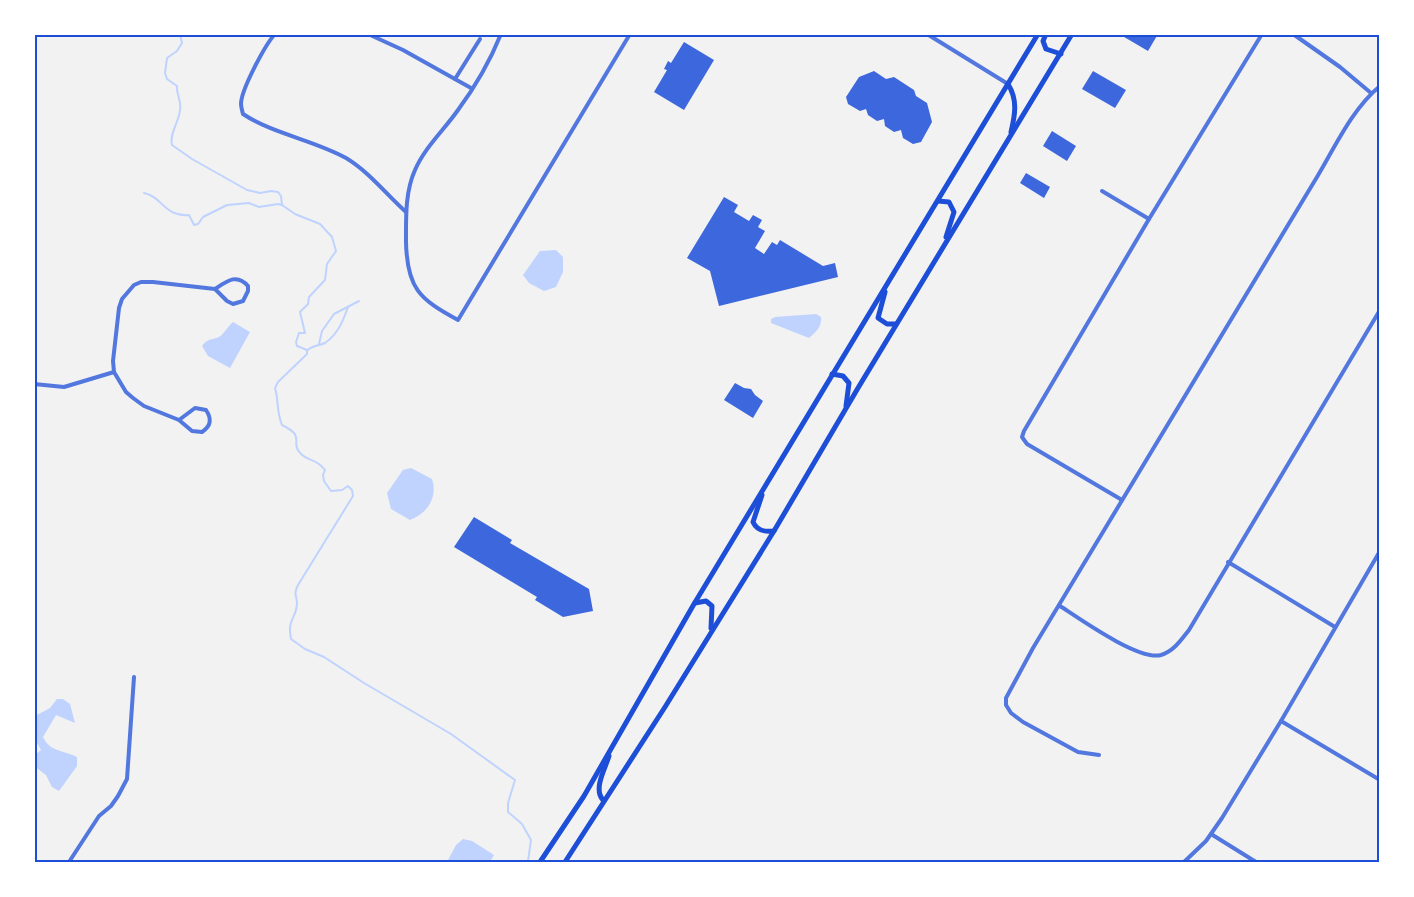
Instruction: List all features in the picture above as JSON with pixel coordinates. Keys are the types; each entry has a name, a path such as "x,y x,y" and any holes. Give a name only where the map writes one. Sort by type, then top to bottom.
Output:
{"main road":[{"path":"540,862 584,796 694,604 1038,34"},
{"path":"1046,34 1043,41 1046,49 1061,54"},
{"path":"565,862 665,707 774,531 896,324 1072,34"},
{"path":"1008,84 1014,93 1015,104 1010,137"},
{"path":"938,201 949,202 954,212 943,247"},
{"path":"888,282 878,318 887,324 896,324"},
{"path":"832,374 843,376 849,383 845,410"},
{"path":"767,482 753,522 760,530 774,531"},
{"path":"694,604 706,601 712,606 711,632"},
{"path":"603,800 598,788 611,748"}],"street":[{"path":"275,34 261,56 246,89 241,103 243,114 252,120 311,142 349,160 406,212"},
{"path":"368,34 403,50 471,88"},
{"path":"501,34 491,60 415,170 409,191 406,212 406,256 410,278 428,302 458,320 630,34"},
{"path":"927,34 1008,84"},
{"path":"1122,500 1034,449 1023,437 1029,421 1262,34"},
{"path":"1293,34 1340,67 1371,93"},
{"path":"455,79 480,39"},
{"path":"1099,755 1077,752 1052,739 1011,713 1006,705 1006,698 1122,500 1323,168 1371,93 1380,86"},
{"path":"1102,191 1149,219"},
{"path":"179,420 195,408 206,411 210,420 206,429 198,433 192,431 179,420 144,406 133,398 126,392 114,372 112,361 119,308 122,299 134,285 141,282 215,289 237,278 248,286 243,301 233,304 215,289"},
{"path":"1060,606 1147,656 1160,656 1174,648 1189,630 1380,310"},
{"path":"34,384 64,387 114,372"},
{"path":"1184,862 1222,818 1380,551"},
{"path":"1228,562 1335,627"},
{"path":"69,862 99,816 111,806 118,796 127,779 134,677"},
{"path":"1281,721 1380,780"},
{"path":"1210,834 1256,862"}],"water":[{"path":"556,250 563,257 563,272 556,287 544,291 529,283 523,275 540,251"},
{"path":"816,314 821,317 821,324 809,338 771,323 771,319 775,317"},
{"path":"233,322 250,332 230,368 208,356 202,346 207,341 221,336"},
{"path":"411,468 432,479 433,492 426,509 410,520 391,509 387,493 403,470"},
{"path":"57,699 63,699 70,704 75,723 56,715 43,737 53,748 77,757 77,766 59,791 52,787 46,775 34,766 35,755 41,750 35,739 35,716 50,708"},
{"path":"463,839 472,841 494,855 490,862 447,862 456,845"}],"building":[{"path":"1119,34 1158,34 1148,51"},
{"path":"684,42 714,60 684,110 654,92 667,70 664,69 668,61 671,63"},
{"path":"874,71 886,79 894,77 914,90 916,96 927,103 932,122 921,142 913,144 903,138 901,130 894,132 885,126 884,119 877,121 868,115 866,109 860,111 848,104 846,97 859,77"},
{"path":"1093,71 1126,90 1115,108 1082,89"},
{"path":"1052,131 1076,146 1067,161 1043,146"},
{"path":"1026,173 1050,187 1044,198 1020,183"},
{"path":"724,197 738,205 734,212 749,221 753,215 762,220 758,227 765,231 755,248 764,254 772,242 777,245 780,240 823,266 835,263 838,277 719,306 710,271 687,258"},
{"path":"735,383 751,389 763,401 753,418 724,400"},
{"path":"474,517 512,540 510,543 589,589 593,611 563,617 535,600 537,597 454,547"}],"waterway":[{"path":"180,34 182,43 177,51 167,58 165,73 167,79 177,86 180,104 172,145 247,190 260,193 278,192 282,205"},
{"path":"144,193 156,198 174,213 189,215 194,225 198,224 203,217 227,205 249,203 259,207 278,204 320,224 332,237 336,251 327,264 325,280 309,297 308,304 300,312 305,333 299,333 296,342 297,346 307,350 307,354 278,382 275,388 282,425 296,436 298,450 325,470 324,481 331,491 342,490 348,486 353,496 298,585 295,593 297,604 290,627 291,639 451,734 515,780 508,803 508,812 522,824 531,840 528,861"},
{"path":"319,344 322,331 334,314 359,301"},
{"path":"308,350 325,343 333,336 348,307"}]}
